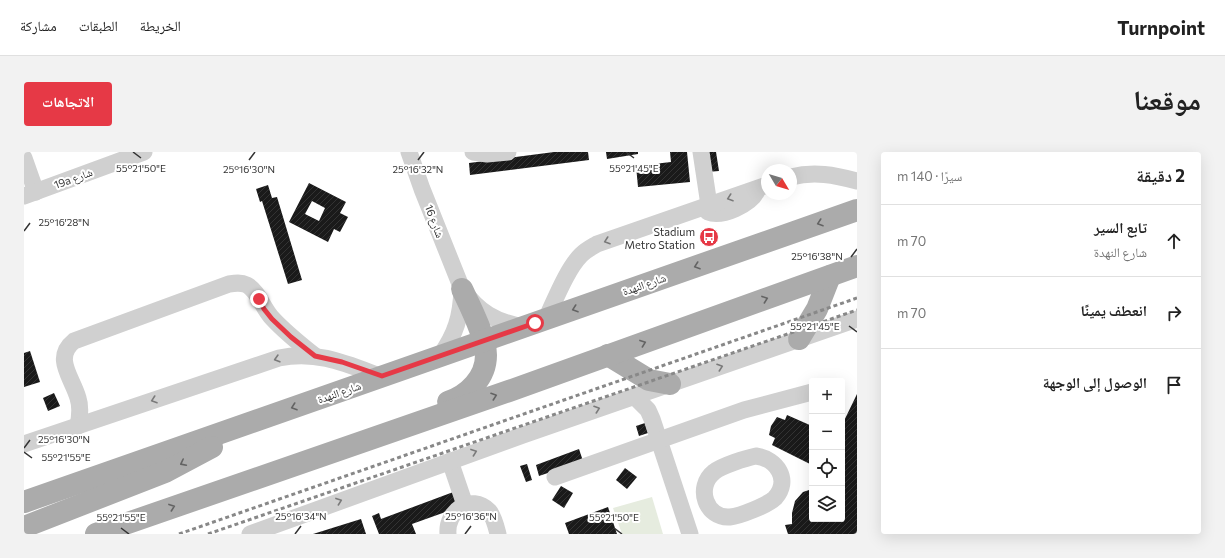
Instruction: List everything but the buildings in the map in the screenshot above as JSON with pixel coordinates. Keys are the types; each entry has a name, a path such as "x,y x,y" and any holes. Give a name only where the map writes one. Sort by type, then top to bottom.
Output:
{"main road":[{"name":"شارع النهدة","path":"24,502 857,210"},
{"path":"96,534 608,355 857,266"},
{"path":"799,339 817,309 830,276"},
{"path":"193,499 247,472 464,395 473,387 480,377 486,354 474,316 462,289"},
{"path":"608,355 648,380 666,386"},
{"path":"24,526 164,472 199,454 252,421"}],"street":[{"name":"19a شارع","path":"30,194 144,152"},
{"name":"شارع 16","path":"409,152 422,189 462,289 471,301 482,311 495,319 524,327"},
{"path":"473,152 487,154 508,152"},
{"path":"701,152 705,183 705,206"},
{"path":"24,158 30,194"},
{"path":"797,176 819,173 857,181"},
{"path":"546,318 571,269 582,254 597,244 761,187"},
{"path":"78,426 80,407 64,360 64,353 68,346 74,341 229,284 238,282 247,285 254,291 264,309 272,319 291,337 315,356"},
{"name":"شارع 16","path":"440,356 452,338 460,318 462,289"},
{"path":"250,534 450,461 857,319"},
{"path":"24,444 279,358 292,355 315,356 342,362 382,376"},
{"path":"652,419 658,397 666,386"},
{"path":"555,477 744,410 809,393"},
{"path":"635,396 648,410 652,419 690,534"},
{"path":"748,457 764,457 772,461 781,474 782,482 776,497 769,503 732,517 724,517 716,514 710,509 706,501 704,493 708,478 714,472 748,457"},
{"path":"450,461 465,505"},
{"path":"682,509 706,501"},
{"path":"448,534 447,526 450,517 456,510 465,505 473,504 481,506 488,511 493,517 498,534"}],"shaded area":[{"path":"652,497 663,534 622,534 613,508"}],"railway":[{"path":"179,534 857,298"},
{"path":"208,534 857,310"}],"place":[{"name":"Stadium Metro Station","path":"709,237"}],"route":[{"path":"259,299 264,309 272,319 291,337 315,356 342,362 382,376 535,323"}]}
